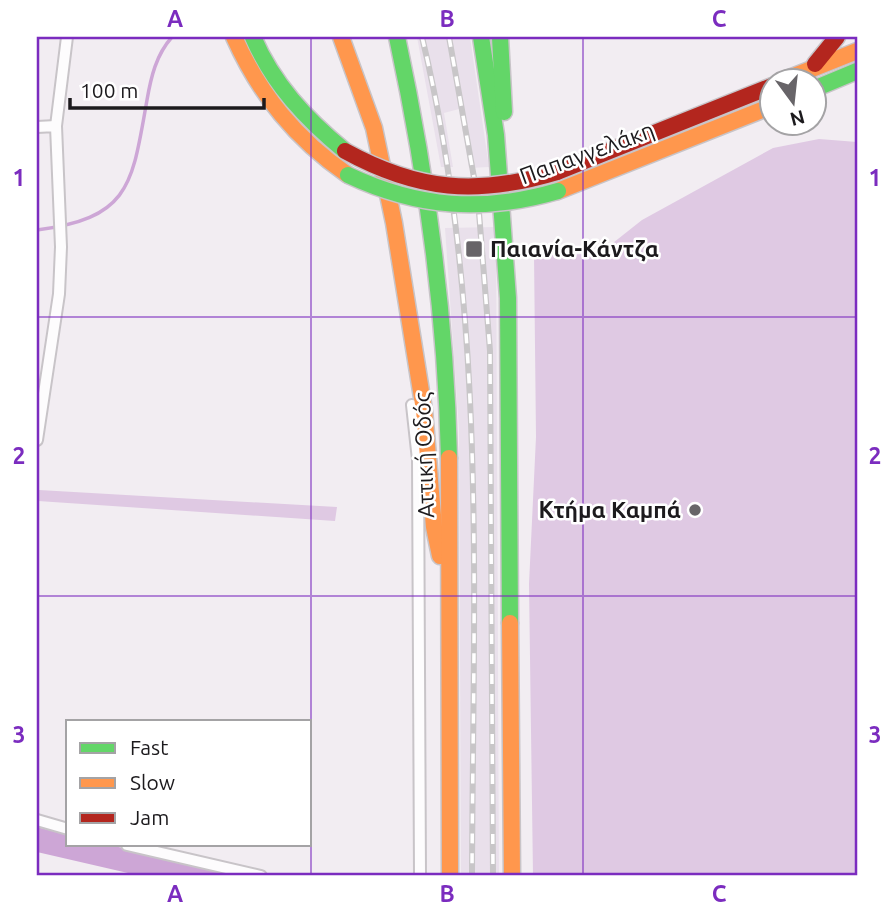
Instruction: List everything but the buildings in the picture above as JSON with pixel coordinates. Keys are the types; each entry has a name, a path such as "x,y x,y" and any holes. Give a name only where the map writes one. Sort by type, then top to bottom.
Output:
{"main road":[{"name":"Παπαγγελάκη","path":"234,37 255,84 270,106 311,149 348,175 402,199 446,208 503,205 558,191 758,112"},
{"name":"Παπαγγελάκη","path":"253,37 260,56 291,100 326,136 345,151 388,173 444,188 509,186 556,172 758,92"},
{"path":"341,37 374,128 394,223 425,410 434,527 450,609"},
{"name":"Αττική Οδός","path":"397,37 417,136 440,309 450,609 450,876"},
{"path":"481,37 496,135 505,229"},
{"path":"500,37 505,117 505,229 510,368 512,876"},
{"path":"811,66 825,55 837,37"},
{"path":"820,66 857,51"},
{"path":"828,83 857,71"}],"street":[{"path":"37,440 59,294 61,247 56,126 68,37"},
{"path":"37,127 56,126"},
{"path":"412,405 418,460 420,876"},
{"path":"37,820 66,828"},
{"path":"131,846 261,876"}],"shaded area":[{"path":"417,37 470,37 489,167 469,168 459,109 444,113 453,167 441,167"},
{"name":"Kτήμα Καμπά","path":"819,139 857,142 857,876 533,876 529,584 536,437 534,255 599,254 642,220 773,148"},
{"path":"496,227 499,876 461,876 459,430 445,228"},
{"path":"39,490 337,507 335,521 38,501"},
{"path":"37,827 66,834 66,846 114,846 225,872 225,876 141,876 37,852"}],"waterway":[{"path":"37,230 92,216 109,206 122,192 137,154 155,67 172,37"}],"railway":[{"path":"422,37 443,140 458,244 467,349 474,560 472,876"},
{"path":"449,37 478,200 490,351 493,876"}],"traffic: fast":[{"path":"253,37 270,70 292,100 345,151"},
{"path":"397,37 433,246 444,351 449,458"},
{"path":"481,37 496,135 508,298 510,623"},
{"path":"500,37 504,112"},
{"path":"828,83 857,71"},
{"path":"348,175 400,195 451,204 503,202 558,191"}],"traffic: slow":[{"path":"234,37 255,78 281,114 312,146 348,175"},
{"path":"341,37 374,128 394,223 424,410 434,527 440,556"},
{"path":"819,66 857,51"},
{"path":"558,191 758,112"},
{"path":"449,458 450,876"},
{"path":"510,623 512,876"}],"traffic: jam":[{"path":"815,64 837,37"},
{"path":"557,172 758,92"},
{"path":"345,151 398,175 448,186 500,184 557,172"}],"place":[{"name":"Παιανία-Κάντζα","path":"474,249"},
{"name":"Kτήμα Καμπά","path":"695,510"}]}
